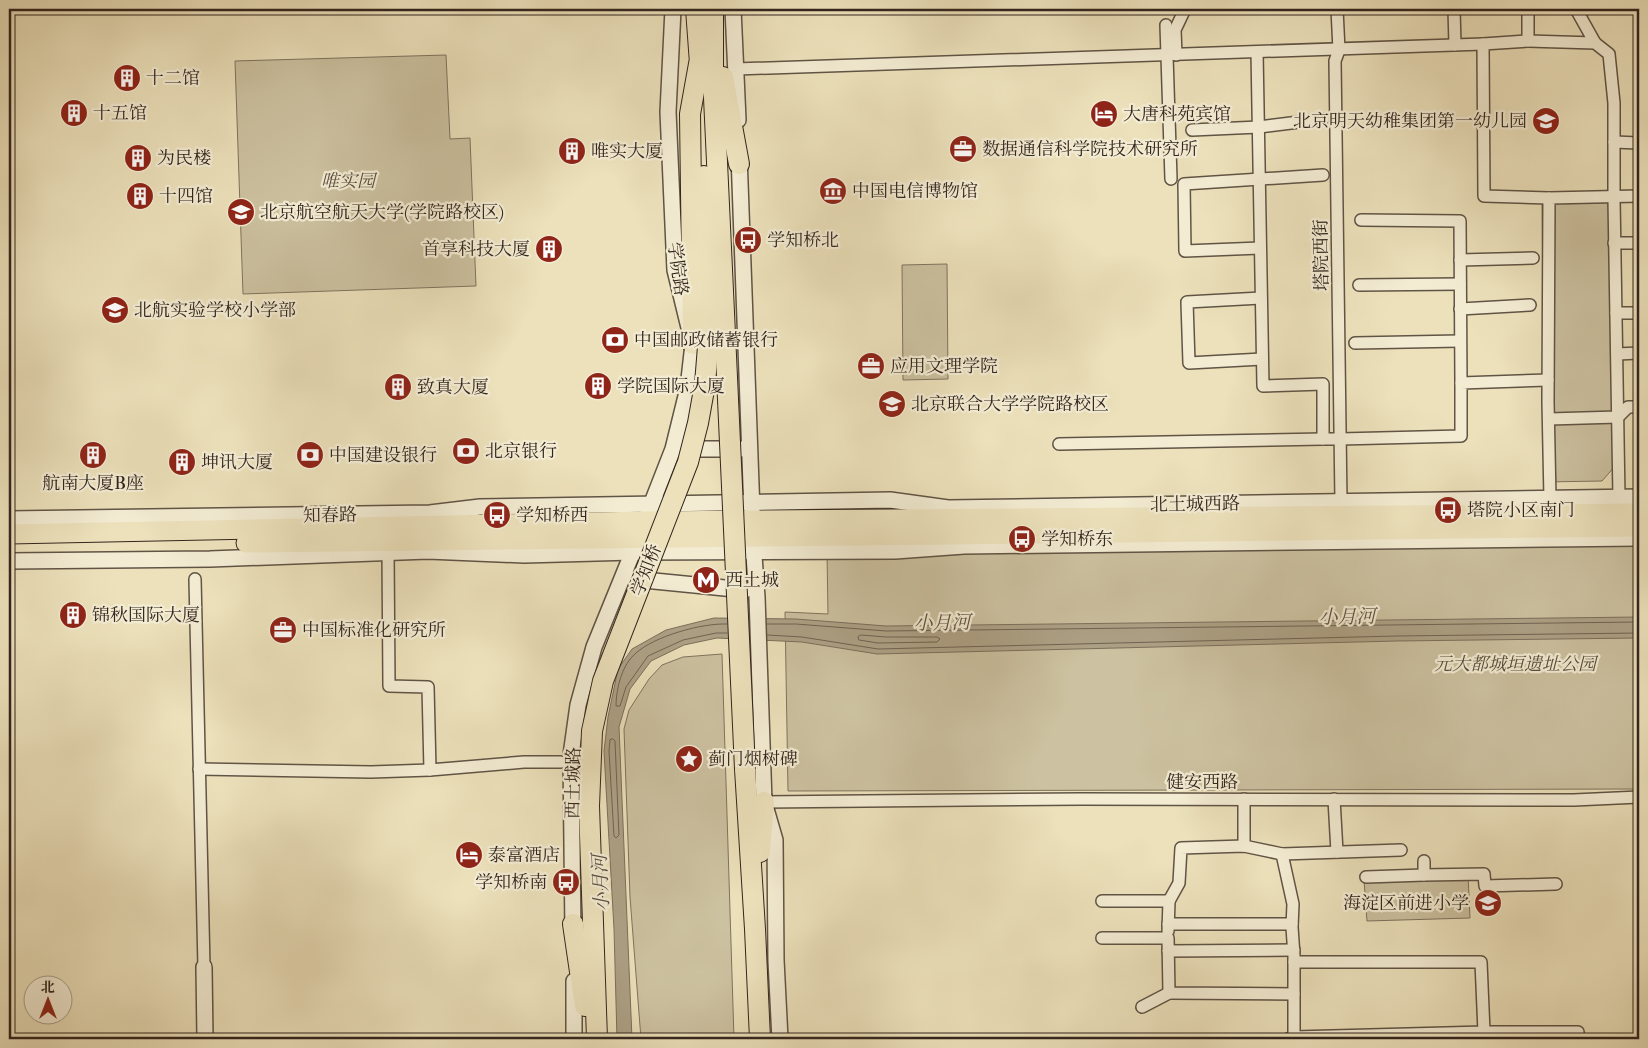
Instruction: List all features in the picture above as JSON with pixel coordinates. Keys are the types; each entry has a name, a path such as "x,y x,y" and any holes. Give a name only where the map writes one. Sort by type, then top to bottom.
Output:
{"highway":[{"name":"学院路","path":"696,9 700,59 709,337"},
{"name":"学院路","path":"709,337 713,9"},
{"path":"714,31 739,164"},
{"path":"709,337 745,769 760,1039"},
{"name":"学知桥","path":"589,806 592,731 603,681 688,462 705,384 709,337"},
{"path":"755,929 764,802"},
{"name":"西土城路","path":"589,806 597,1039"},
{"path":"573,924 591,1039"}],"main road":[{"name":"北土城西路","path":"753,528 1639,513"},
{"name":"北土城西路","path":"753,528 1639,527"},
{"path":"642,529 753,528"},
{"name":"知春路","path":"9,534 642,529"},
{"name":"知春路","path":"9,546 642,529"}],"street":[{"name":"学院路","path":"642,529 673,449 688,388 709,337 675,270 668,112 673,9"},
{"path":"733,9 764,802 775,840 776,960 780,1039"},
{"path":"1171,179 1171,55 1175,30 1185,9"},
{"name":"塔院西街","path":"1337,9 1339,50 1334,61 1341,502"},
{"path":"1454,9 1454,45"},
{"path":"1528,9 1528,41"},
{"path":"1576,9 1595,43 1609,54 1614,103 1614,243 1619,498"},
{"path":"1166,25 1171,55"},
{"path":"736,69 1339,50 1528,41 1595,43"},
{"path":"1483,44 1484,196 1549,198 1639,196"},
{"path":"1257,52 1263,386 1323,384 1323,439"},
{"path":"1192,130 1258,127 1323,119"},
{"path":"1614,142 1639,143"},
{"path":"1260,248 1185,251 1184,184 1323,175"},
{"path":"1549,198 1548,380 1550,499"},
{"path":"1059,444 1460,436 1460,221 1361,220"},
{"path":"1614,243 1639,243"},
{"path":"1460,260 1533,258"},
{"path":"1359,285 1460,284"},
{"path":"1261,298 1187,302 1189,363 1262,359"},
{"path":"1460,309 1530,306"},
{"path":"1616,313 1639,313"},
{"path":"1355,343 1460,340"},
{"path":"1616,354 1639,354"},
{"path":"1460,383 1548,380"},
{"path":"1549,419 1618,417 1628,407 1639,407"},
{"path":"673,449 750,448"},
{"name":"北土城西路","path":"753,528 890,500 948,508 1639,497"},
{"name":"知春路","path":"9,519 420,514 480,507 642,529"},
{"path":"9,561 210,559 428,551 524,555 642,529 753,528 895,551 964,546 1639,538"},
{"name":"西土城路","path":"574,1039 571,755 578,705 594,648 642,529"},
{"path":"388,552 389,686 428,687 430,770"},
{"path":"623,578 757,594"},
{"path":"195,579 205,1039"},
{"path":"200,769 371,772 430,770 524,762 561,762"},
{"name":"健安西路","path":"764,802 1244,799 1574,800 1639,798"},
{"path":"1244,799 1244,846"},
{"path":"1334,799 1337,852"},
{"path":"1169,993 1169,901 1179,883 1181,848 1244,846 1282,854 1401,850"},
{"path":"1282,854 1293,904 1294,994 1292,1039 1426,1037 1484,1032 1578,1032 1578,1039"},
{"path":"1424,861 1424,875"},
{"path":"1366,878 1484,874 1485,886 1556,884"},
{"path":"1102,901 1169,901"},
{"path":"1168,924 1292,924"},
{"path":"1102,938 1168,938"},
{"path":"1168,951 1294,950"},
{"path":"1294,962 1481,962 1484,1032"},
{"path":"1142,1007 1169,993 1294,994"}],"green space":[{"name":"唯实园","path":"446,55 450,139 470,138 476,286 243,294 235,61"},
{"path":"1615,202 1616,465 1602,481 1545,482 1542,203"},
{"path":"947,264 948,379 903,380 902,265"},
{"name":"元大都城垣遗址公园","path":"1639,538 1639,789 788,791 785,612 828,614 827,552"},
{"path":"722,654 734,1039 641,1039 630,897 624,729 629,710 649,679 662,665 683,657"},
{"path":"1468,875 1470,918 1367,921 1364,880"}],"water":[{"path":"1639,617 1639,638 1397,641 877,654 802,642 717,638 684,645 651,661 630,689 619,727 632,1039 617,1039 614,929 604,751 608,717 618,669 632,649 666,630 714,618 796,619 886,626"}],"place":[{"name":"十二馆","path":"127,78"},
{"name":"十五馆","path":"74,113"},
{"name":"大唐科苑宾馆","path":"1104,114"},
{"name":"北京明天幼稚集团第一幼儿园","path":"1546,121"},
{"name":"数据通信科学院技术研究所","path":"963,149"},
{"name":"唯实大厦","path":"572,151"},
{"name":"为民楼","path":"138,158"},
{"name":"中国电信博物馆","path":"833,191"},
{"name":"十四馆","path":"140,196"},
{"name":"北京航空航天大学(学院路校区)","path":"241,212"},
{"name":"学知桥北","path":"748,240"},
{"name":"首享科技大厦","path":"549,249"},
{"name":"北航实验学校小学部","path":"115,310"},
{"name":"中国邮政储蓄银行","path":"615,340"},
{"name":"应用文理学院","path":"871,366"},
{"name":"学院国际大厦","path":"598,386"},
{"name":"致真大厦","path":"398,387"},
{"name":"北京联合大学学院路校区","path":"892,404"},
{"name":"北京银行","path":"466,451"},
{"name":"航南大厦B座","path":"93,455"},
{"name":"中国建设银行","path":"310,455"},
{"name":"坤讯大厦","path":"182,462"},
{"name":"塔院小区南门","path":"1448,510"},
{"name":"学知桥西","path":"497,515"},
{"name":"学知桥东","path":"1022,539"},
{"name":"西土城","path":"706,580"},
{"name":"锦秋国际大厦","path":"73,615"},
{"name":"中国标准化研究所","path":"283,630"},
{"name":"蓟门烟树碑","path":"689,759"},
{"name":"泰富酒店","path":"469,855"},
{"name":"学知桥南","path":"566,882"},
{"name":"海淀区前进小学","path":"1488,903"}],"water label":[{"name":"小月河","path":"1347,616"},
{"name":"小月河","path":"942,622"},
{"name":"小月河","path":"600,883"}]}
